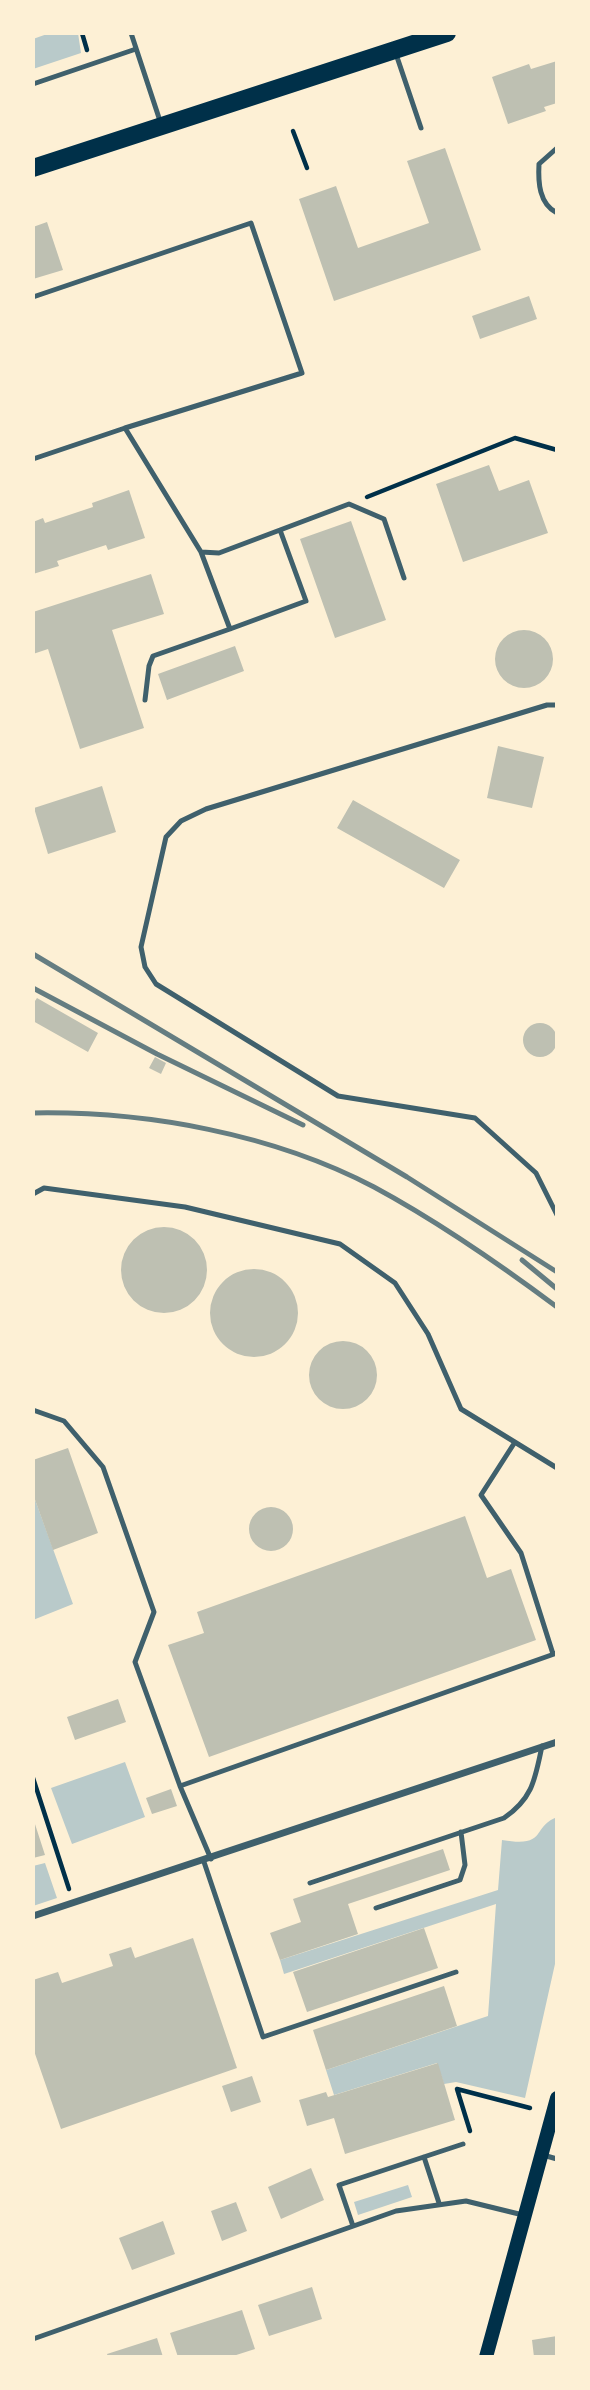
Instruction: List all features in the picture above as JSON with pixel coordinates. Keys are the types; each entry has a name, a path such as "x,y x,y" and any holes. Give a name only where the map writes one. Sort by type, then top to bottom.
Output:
{"main road":[{"path":"33,168 447,33"},
{"path":"486,2357 526,2216 550,2157 557,2098"}],"street":[{"path":"33,1916 557,1742"}],"lane":[{"path":"131,33 162,127"},
{"path":"33,84 136,50"},
{"path":"395,51 421,128"},
{"path":"557,148 539,164 538,187 550,210 557,213"},
{"path":"33,297 251,223 302,373 125,428 33,460"},
{"path":"125,428 201,552 230,629"},
{"path":"201,552 219,553 349,504 384,519 404,578"},
{"path":"145,700 149,666 153,656 306,601 280,530"},
{"path":"557,705 547,705 206,809 181,821 166,837 141,947 145,967 156,984 338,1096 475,1118 536,1173 557,1215"},
{"path":"33,1194 44,1188 185,1207 340,1244 396,1283 428,1334 461,1409 557,1468"},
{"path":"33,1410 64,1421 103,1467 154,1612 135,1662 207,1860 263,2037 456,1972"},
{"path":"180,1786 555,1654 521,1553 481,1495 515,1442"},
{"path":"310,1883 504,1818 522,1806 534,1783 542,1746"},
{"path":"376,1908 460,1880 466,1865 461,1832"},
{"path":"353,2227 339,2185 463,2144"},
{"path":"424,2157 439,2203"},
{"path":"33,2339 396,2211 439,2203 466,2202 526,2216"}],"path":[{"path":"293,131 307,168"},
{"path":"349,504 515,438 557,450"},
{"path":"33,1778 74,1903"},
{"path":"463,2144 473,2141 457,2088 530,2108"}],"shaded area":[{"path":"50,33 78,33 81,53 33,69 33,39"},
{"path":"33,1494 73,1604 33,1620"},
{"path":"125,1762 145,1817 72,1844 51,1788"},
{"path":"557,1817 557,1955 525,2098 456,2082 444,2084 437,2063 334,2095 326,2070 488,2016 496,1904 284,1974 280,1960 498,1890 502,1840 517,1842 533,1839 549,1821"},
{"path":"45,1863 57,1898 33,1906 33,1866"},
{"path":"408,2185 412,2197 358,2215 354,2202"}],"building":[{"path":"557,61 557,103 544,107 546,111 508,124 492,77 529,64 531,69"},
{"path":"445,148 481,250 334,301 299,199 336,186 358,248 429,223 407,161"},
{"path":"47,222 63,270 33,279 33,227"},
{"path":"529,296 537,319 480,339 472,316"},
{"path":"489,465 499,491 529,480 548,533 463,562 436,484"},
{"path":"129,490 145,538 108,550 106,545 57,561 59,566 33,574 33,522 43,518 45,523 93,507 92,503"},
{"path":"351,521 386,620 335,638 300,539"},
{"path":"151,574 164,614 112,630 144,728 80,749 48,649 33,654 33,612"},
{"path":"518,630 530,630 545,638 553,653 553,665 545,680 530,688 518,688 503,680 495,665 495,653 503,638"},
{"path":"235,646 244,671 167,700 158,674"},
{"path":"498,746 544,757 532,808 487,798"},
{"path":"102,786 116,832 48,854 34,808"},
{"path":"353,800 460,860 444,888 337,828"},
{"path":"37,998 98,1033 88,1052 33,1021 33,1004"},
{"path":"540,1023 552,1028 557,1040 552,1052 540,1057 528,1052 523,1040 528,1028"},
{"path":"155,1057 166,1063 161,1074 149,1068"},
{"path":"164,1227 188,1234 200,1246 207,1270 200,1294 188,1306 164,1313 140,1306 128,1294 121,1270 128,1246 140,1234"},
{"path":"254,1269 279,1276 291,1288 298,1313 291,1338 279,1350 254,1357 229,1350 217,1338 210,1313 217,1288 229,1276"},
{"path":"350,1341 371,1356 377,1368 375,1388 367,1399 350,1409 336,1409 319,1399 311,1388 309,1368 319,1351 330,1343"},
{"path":"68,1448 98,1533 53,1550 33,1494 33,1460"},
{"path":"271,1507 286,1514 293,1529 286,1544 271,1551 256,1544 249,1529 256,1514"},
{"path":"465,1516 487,1578 511,1569 536,1640 209,1757 168,1645 204,1633 197,1612"},
{"path":"118,1699 126,1722 75,1740 67,1717"},
{"path":"171,1789 177,1806 152,1814 146,1798"},
{"path":"33,1822 45,1855 33,1858"},
{"path":"443,1849 450,1870 348,1904 358,1934 280,1960 270,1933 301,1922 293,1899"},
{"path":"424,1928 438,1968 307,2012 293,1972"},
{"path":"193,1938 237,2068 61,2129 33,2048 33,1980 58,1972 62,1983 113,1966 109,1954 131,1947 135,1958"},
{"path":"444,1986 457,2026 326,2070 313,2030"},
{"path":"438,2063 455,2120 345,2154 334,2118 307,2126 299,2100 326,2092 328,2097"},
{"path":"252,2076 261,2102 231,2112 222,2086"},
{"path":"311,2168 324,2200 281,2219 268,2187"},
{"path":"236,2202 247,2231 222,2241 211,2211"},
{"path":"163,2221 175,2254 132,2270 119,2238"},
{"path":"312,2287 322,2319 269,2336 258,2305"},
{"path":"242,2310 255,2349 230,2357 178,2357 170,2333"},
{"path":"557,2336 557,2357 534,2357 532,2340"},
{"path":"157,2338 163,2357 108,2357 107,2354"}],"railway":[{"path":"33,954 407,1177 557,1272"},
{"path":"33,988 157,1054 303,1125"},
{"path":"33,1113 120,1116 164,1122 208,1129 294,1153 374,1187 422,1214 557,1307"},
{"path":"522,1260 557,1289"}]}
